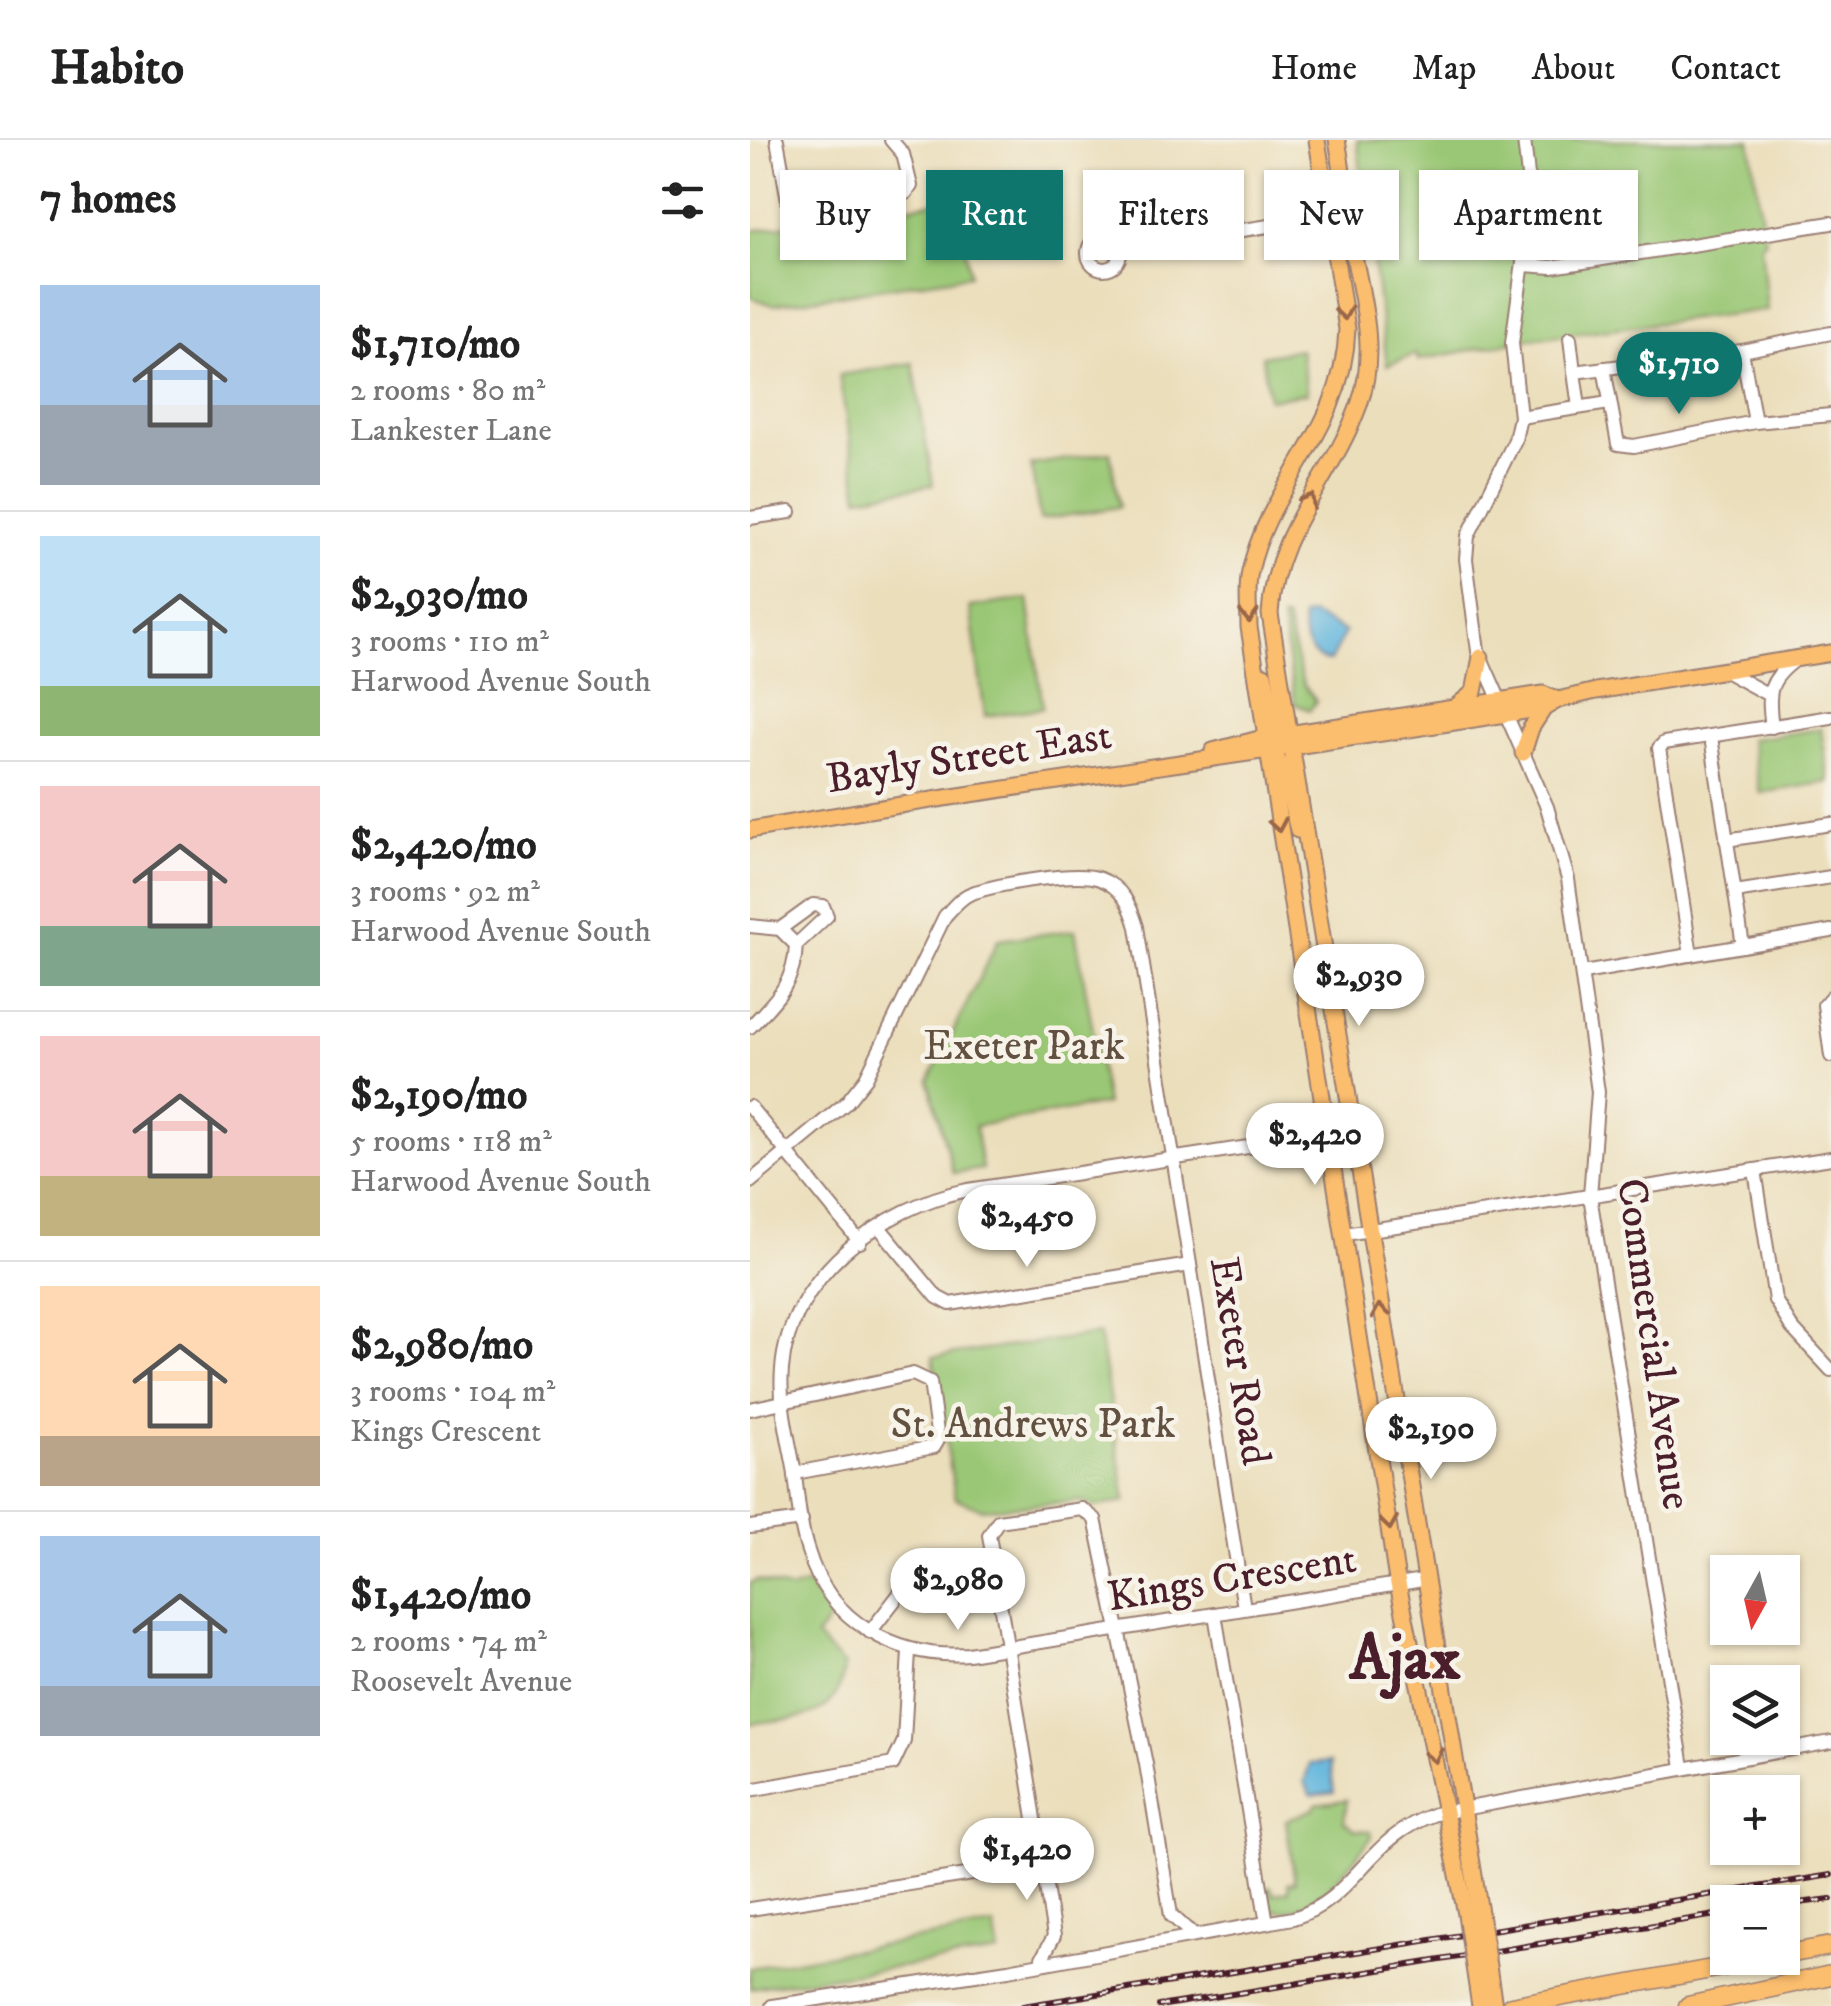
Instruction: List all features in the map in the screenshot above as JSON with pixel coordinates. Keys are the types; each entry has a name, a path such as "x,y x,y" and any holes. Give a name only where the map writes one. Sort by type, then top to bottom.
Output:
{"highway":[{"path":"1800,1952 1831,1946"},
{"path":"1511,2006 1710,1969"},
{"path":"1688,2006 1831,1975"}],"main road":[{"path":"1316,140 1320,170"},
{"path":"1337,140 1341,170"},
{"path":"1335,260 1347,329 1346,360 1338,396 1270,521 1249,573 1249,627 1311,872 1423,1580 1454,1809 1494,2006"},
{"path":"1355,260 1368,330 1368,366 1346,436 1286,540 1272,577 1278,743 1297,934 1398,1584 1454,1809"},
{"path":"1523,753 1531,728 1551,704 1831,653"},
{"path":"1452,709 1474,692 1481,657"},
{"path":"1278,743 1505,708 1543,694 1551,704"},
{"path":"1278,743 1452,709 1505,708"},
{"name":"Bayly Street East","path":"750,830 1278,743"},
{"path":"1297,934 1322,934"},
{"path":"1369,1393 1394,1390"},
{"path":"1473,1913 1480,2006"}],"street":[{"path":"777,140 789,206 802,214 906,193 911,186 903,154 891,140"},
{"path":"1524,140 1531,203 1512,344 1520,416 1609,403"},
{"path":"1524,264 1552,267 1831,223"},
{"path":"1574,372 1742,351 1831,333"},
{"path":"1570,338 1579,407"},
{"path":"1742,351 1755,422"},
{"path":"1604,368 1618,444 1634,446 1755,422 1831,415"},
{"name":"Commercial Avenue","path":"1520,416 1515,440 1468,536 1466,559 1481,657 1561,848 1583,973 1598,1092 1590,1196 1683,1767"},
{"path":"750,518 790,512"},
{"path":"1772,727 1767,694 1777,673 1798,658"},
{"path":"1723,670 1767,694"},
{"path":"1691,955 1660,759 1664,743 1831,718"},
{"path":"1711,737 1742,946"},
{"path":"1726,840 1831,824"},
{"name":"Exeter Road","path":"785,1150 846,1103 866,1078 945,916 957,902 973,892 1079,876 1100,879 1131,905 1244,1608"},
{"path":"1735,892 1831,877"},
{"path":"750,1027 783,992 795,972 796,945 827,916 823,906 813,905 780,929"},
{"path":"750,926 780,929 796,945"},
{"path":"1583,973 1831,931"},
{"path":"1831,998 1824,1005 1831,1056"},
{"path":"750,1107 860,1242"},
{"name":"Kings Crescent","path":"1352,1131 954,1193 918,1205 879,1228 823,1273 798,1311 782,1366 782,1402 807,1550 824,1587 870,1632 909,1652 951,1655 1007,1648 1423,1580"},
{"path":"750,1182 785,1150"},
{"path":"1345,1234 1831,1158"},
{"path":"1755,1170 1775,1300 1792,1328 1831,1370"},
{"path":"879,1228 937,1297 950,1304 1190,1265"},
{"path":"750,1409 914,1374 930,1382 938,1440 934,1446 794,1472"},
{"path":"1042,1958 1054,1936 989,1535 998,1522 1013,1518 1082,1509 1095,1519 1146,1764 1171,1915 1160,1938"},
{"path":"750,1528 802,1520"},
{"path":"870,1632 901,1592"},
{"path":"1215,1614 1267,1924"},
{"path":"750,1790 893,1764 904,1741 909,1652"},
{"path":"892,1986 972,1976 1267,1924 1323,1905 1398,1830 1454,1809 1831,1742"},
{"path":"750,1909 1043,1863"},
{"path":"1171,1915 1191,1932"},
{"path":"772,2006 1191,1932 1267,1924"},
{"path":"1054,1936 1072,1952"}],"green space":[{"path":"1357,140 1750,140 1765,241 1761,243 1767,310 1528,339 1418,360 1417,354 1387,365 1373,260 1399,260 1399,170 1361,170"},
{"path":"926,204 926,260 967,260 970,275 773,305 750,297 750,231 780,226 780,260 906,260 906,207"},
{"path":"1300,349 1307,393 1269,399 1262,356"},
{"path":"913,363 933,485 859,497 839,375"},
{"path":"1110,452 1119,507 1040,520 1031,465"},
{"path":"1028,599 1043,708 985,716 970,607"},
{"path":"1282,619 1286,619 1303,684 1316,701 1310,710 1295,704"},
{"path":"1821,729 1829,782 1760,793 1750,739"},
{"name":"Exeter Park","path":"1075,930 1106,1104 975,1126 982,1169 953,1173 929,1081 998,940"},
{"name":"St. Andrews Park","path":"1099,1334 1126,1501 1096,1507 1080,1501 982,1509 955,1498 933,1357"},
{"path":"757,1580 791,1590 808,1584 832,1617 816,1637 844,1666 834,1698 813,1714 750,1724 750,1583"},
{"path":"1347,1800 1344,1822 1355,1830 1371,1831 1372,1837 1314,1900 1284,1911 1268,1908 1266,1889 1271,1887 1273,1894 1289,1891 1288,1883 1295,1882 1286,1820 1314,1809 1316,1804"},
{"path":"994,1926 999,1953 750,1988 750,1968"}],"water":[{"path":"1312,615 1345,632 1330,661 1316,656 1305,639 1303,617"},
{"path":"1330,1762 1334,1792 1312,1795 1304,1782 1310,1764"}],"railway":[{"path":"1023,2006 1831,1875"},
{"path":"1800,1903 1831,1899"},
{"path":"1159,2006 1710,1916"}],"district":[{"name":"Ajax","path":"1405,1660"}]}
